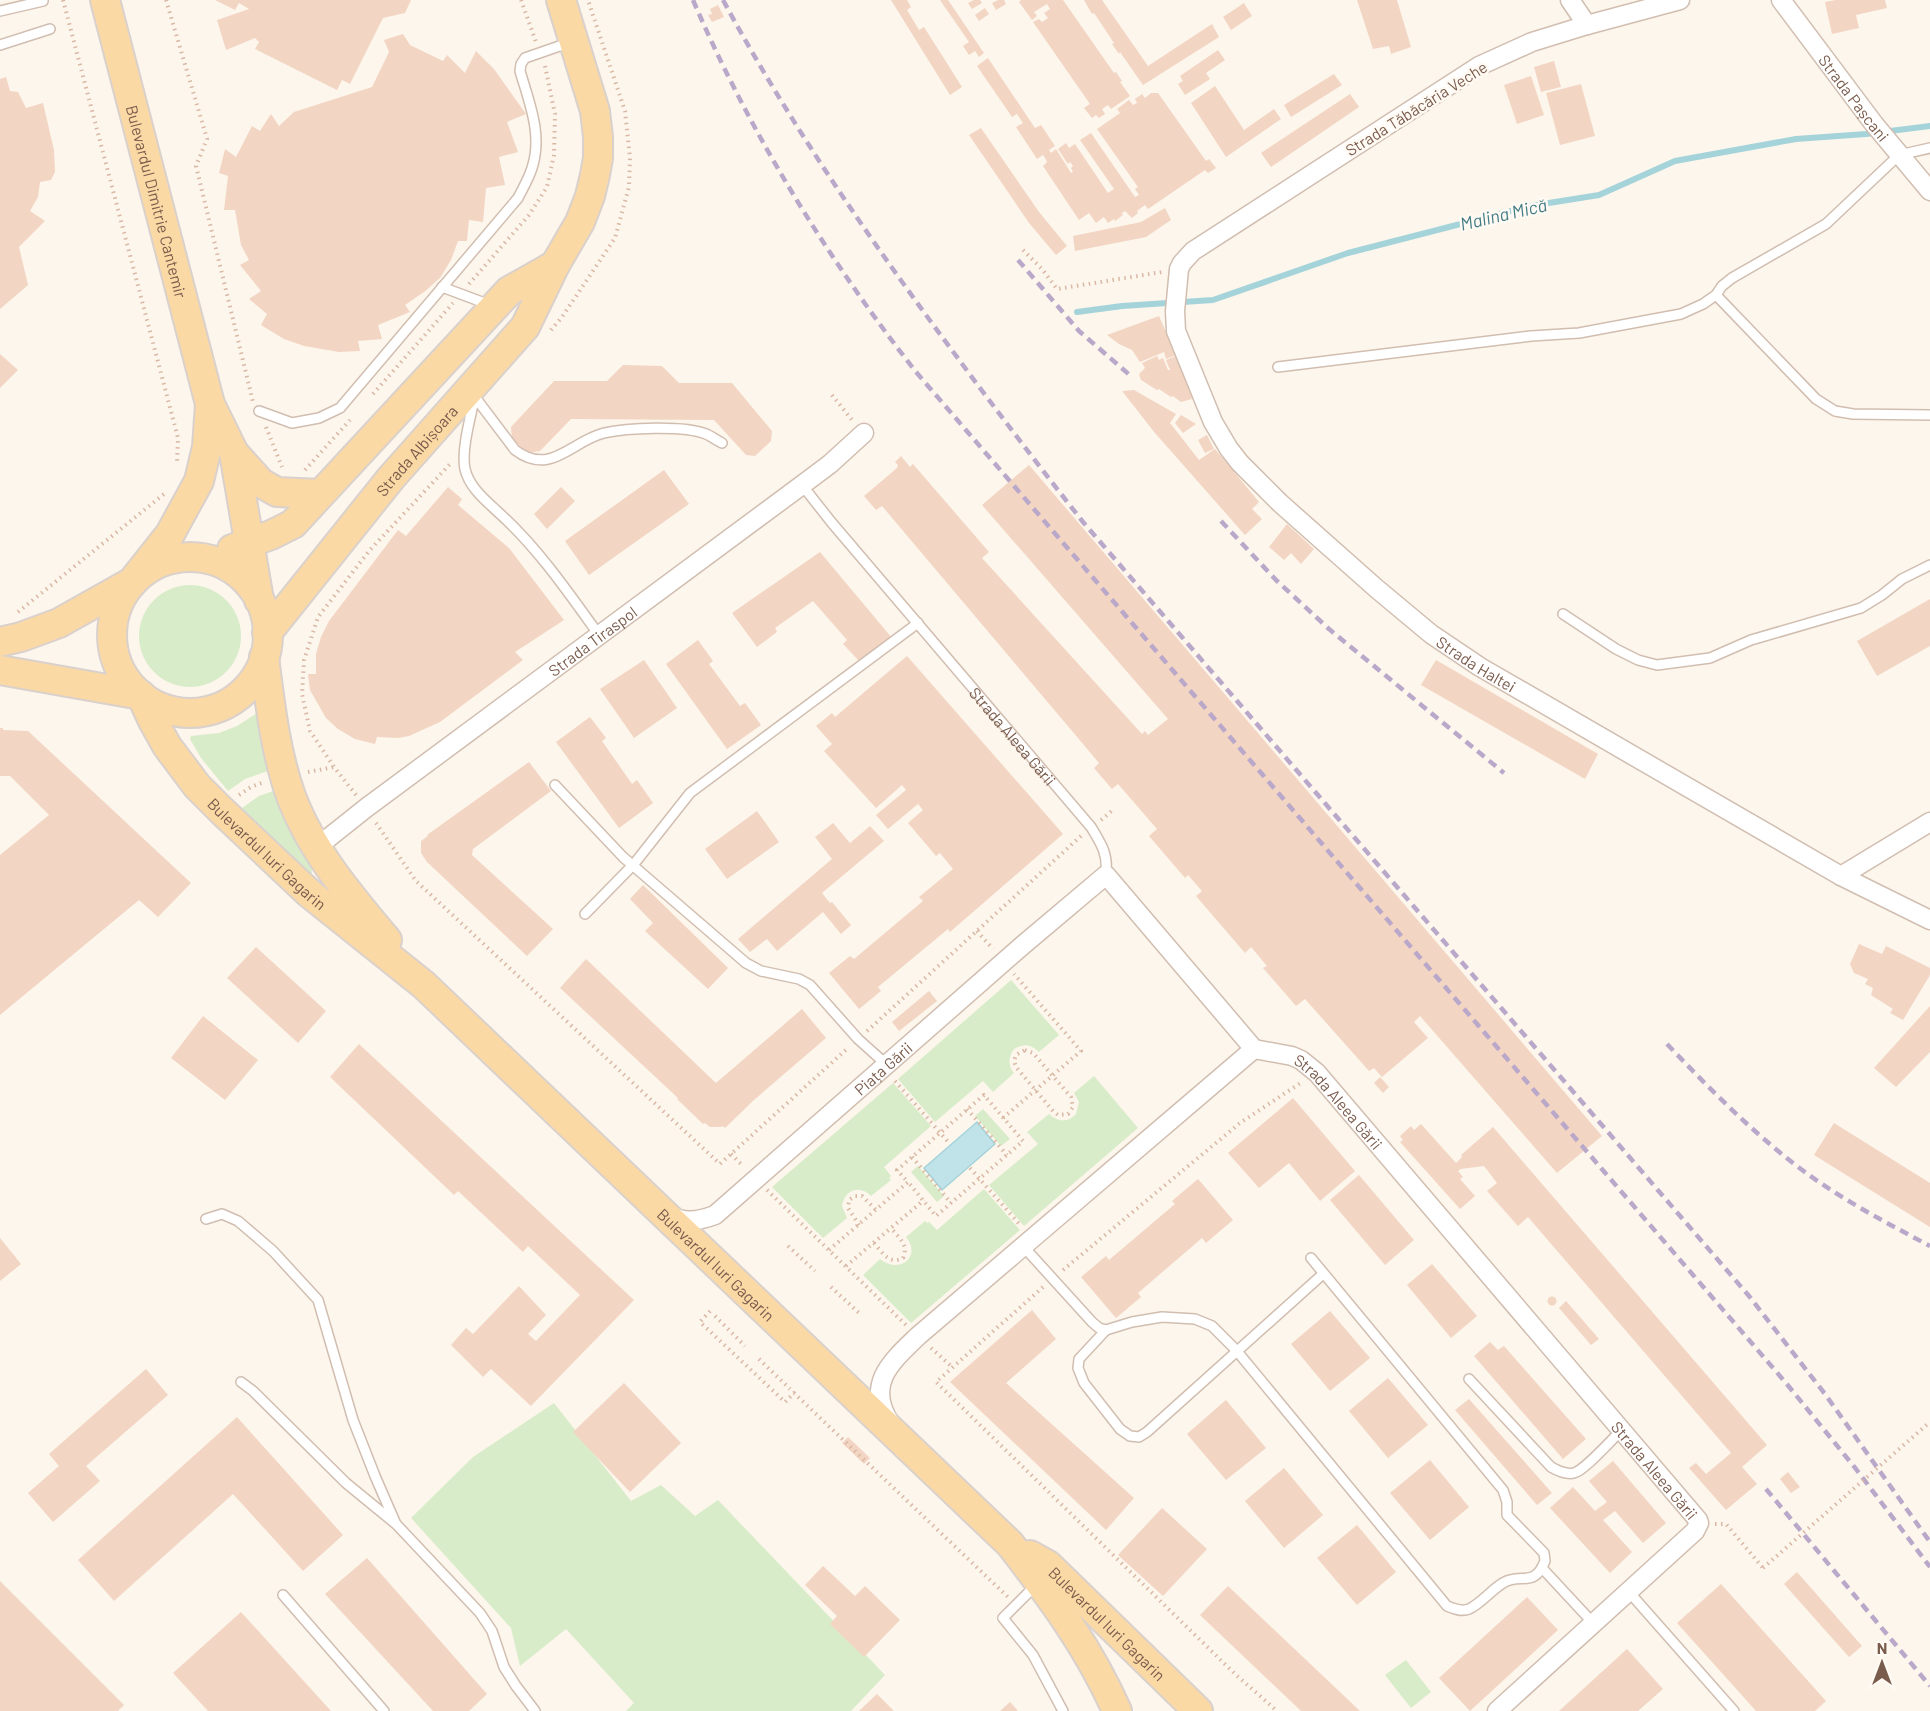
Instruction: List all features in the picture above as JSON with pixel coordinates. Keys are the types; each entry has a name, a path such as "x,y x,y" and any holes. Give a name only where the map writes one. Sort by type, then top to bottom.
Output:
{"main road":[{"name":"Bulevardul Dimitrie Cantemir","path":"105,0 210,404 234,453 259,600"},
{"name":"Strada Albișoara","path":"266,645 391,478 477,388 525,327 555,265 580,222 590,196 598,158 598,137 595,111 561,0"},
{"path":"204,559 272,535 293,524 311,484 509,291 555,265"},
{"name":"Bulevardul Dimitrie Cantemir","path":"132,582 170,534 199,482 207,447 210,404"},
{"path":"234,453 261,483 277,492 311,484"},
{"path":"0,642 59,623 132,582 158,564 181,558 204,559 233,570 245,580 259,600 267,621 266,645 254,680 232,700 219,707 198,712 175,711 161,707 141,695 126,680 119,667 112,638 116,609 132,582"},
{"name":"Bulevardul Iuri Gagarin","path":"266,645 271,709 285,777 292,798 317,847 350,896 424,985"},
{"path":"0,670 141,695"},
{"name":"Bulevardul Iuri Gagarin","path":"141,695 167,746 197,786 309,893 424,985 1010,1544 1055,1602 1089,1656 1117,1711"},
{"name":"Bulevardul Iuri Gagarin","path":"1010,1544 1048,1564 1198,1711"}],"street":[{"name":"Strada Tăbăcăria Veche","path":"1179,276 1182,263 1193,251 1479,66 1533,42 1680,0"},
{"name":"Strada Pașcani","path":"1781,0 1874,124 1930,191"},
{"path":"1576,2 1587,25"},
{"name":"Strada Haltei","path":"1179,276 1174,321 1213,422 1229,449 1280,503 1377,589 1431,634 1480,667 1841,876 1930,920"},
{"name":"Strada Tiraspol","path":"317,847 366,808 802,485 864,433"},
{"path":"1841,876 1930,822"},
{"path":"900,1439 885,1414 880,1400 880,1384 886,1370 918,1336 1023,1238 1254,1049 1106,875"},
{"name":"Piața Gării","path":"650,1200 673,1217 687,1221 701,1220 715,1215 890,1071 1023,945 1106,875"},
{"name":"Strada Aleea Gării","path":"1254,1049 1292,1056 1317,1073 1696,1516 1699,1523 1695,1531 1497,1711"}],"lane":[{"path":"0,11 43,1"},
{"path":"0,45 50,28"},
{"path":"259,411 292,423 319,418 340,408 518,198 533,167 537,139 534,117 520,71 521,64 525,58 574,41"},
{"path":"1278,367 1531,336 1579,333 1681,314 1716,295 1732,278 1826,224 1899,154 1930,148"},
{"path":"442,287 494,307"},
{"path":"1716,295 1816,399 1835,411 1853,414 1930,415"},
{"path":"477,388 515,450 524,457 534,460 564,455 597,435 632,429 687,430 705,433 722,443"},
{"path":"477,388 465,456 465,469 471,483 541,556 599,636"},
{"name":"Strada Aleea Gării","path":"802,485 1091,827 1108,861 1106,875"},
{"path":"1563,614 1616,650 1638,660 1658,665 1668,664 1710,658 1750,640 1861,608 1902,579 1930,565"},
{"path":"585,914 634,864 690,793 918,623"},
{"path":"555,785 623,857 634,864 746,963 761,970 799,979 810,985 890,1071"},
{"path":"206,1219 222,1214 238,1221 273,1251 318,1300 353,1420 396,1524"},
{"path":"1023,1238 1053,1279 1092,1322 1106,1330"},
{"path":"1311,1258 1503,1490 1507,1502 1507,1515 1544,1553 1545,1561 1536,1575 1526,1579 1505,1581 1468,1610 1458,1610 1447,1606 1236,1350 1212,1326 1195,1319 1162,1317 1132,1322 1106,1330 1080,1359 1078,1368 1084,1383 1120,1429 1130,1436 1139,1437 1147,1432 1236,1350 1323,1274"},
{"path":"1469,1378 1551,1467 1559,1472 1571,1474 1580,1470 1621,1431"},
{"path":"241,1382 253,1391 346,1483 396,1524 480,1613 492,1631 504,1667 535,1711"},
{"path":"1542,1568 1594,1624"},
{"path":"1039,1582 1003,1618 1033,1655 1063,1711"},
{"path":"1629,1592 1734,1711"},
{"path":"283,1595 384,1711"}],"path":[{"path":"63,0 178,438 177,471"},
{"path":"166,0 207,139 196,166 251,399 259,411 282,469"},
{"path":"370,397 529,215 547,187 554,154 555,114 547,71 521,0"},
{"path":"1023,250 1042,269 1057,289 1179,276"},
{"path":"832,395 850,418"},
{"path":"311,484 355,414"},
{"path":"14,615 169,490"},
{"path":"310,731 416,881 720,1164 1091,827 1114,809"},
{"path":"301,773 334,767"},
{"path":"234,799 251,787 270,780"},
{"path":"977,931 997,954"},
{"path":"1003,1118 1082,1051 1014,974"},
{"path":"1025,1050 1031,1051 1053,1076 1073,1101 1072,1110 1062,1116 1055,1113 1014,1064 1016,1055 1025,1050"},
{"path":"890,1071 950,1144"},
{"path":"1277,1711 1235,1674 936,1382 1053,1279 1240,1123 1317,1073"},
{"path":"984,1095 1023,1141 936,1216 897,1170 940,1132 984,1095"},
{"path":"968,1109 1007,1155"},
{"path":"731,1154 748,1171"},
{"path":"912,1157 951,1203"},
{"path":"970,1168 1023,1238"},
{"path":"829,1250 908,1182"},
{"path":"766,1189 909,1327"},
{"path":"859,1225 848,1208 851,1197 862,1196 876,1210"},
{"path":"846,1266 924,1200"},
{"path":"874,1243 890,1259 896,1261 903,1258 905,1245 891,1228"},
{"path":"788,1246 815,1271"},
{"path":"831,1287 859,1313"},
{"path":"710,1311 700,1322 786,1402 794,1393 1016,1604"},
{"path":"715,1316 745,1346"},
{"path":"928,1345 952,1368"},
{"path":"759,1359 790,1389"},
{"path":"1699,1523 1726,1524 1763,1568 1930,1422"}],"green space":[{"path":"190,585 210,589 226,600 237,616 241,636 237,656 226,672 210,683 190,687 170,683 154,672 143,656 139,636 143,616 154,600 170,589"},
{"path":"257,713 260,740 268,771 245,779 228,791 201,758 190,739 191,736 219,733 237,726"},
{"path":"273,791 291,833 311,863 312,873 307,873 242,808 259,796"},
{"path":"1011,980 1059,1035 1039,1052 1027,1045 1014,1049 1010,1061 1014,1073 993,1092 983,1081 935,1122 898,1079"},
{"path":"1094,1076 1138,1128 1024,1226 989,1185 1038,1144 1027,1132 1049,1114 1056,1119 1063,1120 1070,1119 1076,1114 1079,1102 1074,1093"},
{"path":"893,1083 931,1126 884,1167 891,1176 889,1178 891,1180 871,1196 862,1190 853,1190 846,1196 842,1206 847,1218 823,1238 772,1187"},
{"path":"983,1109 1010,1139 1001,1146 975,1116"},
{"path":"918,1166 944,1196 937,1202 911,1172"},
{"path":"984,1189 1020,1230 911,1323 863,1275 880,1259 895,1265 906,1261 912,1251 906,1237 925,1221 937,1230"},
{"path":"554,1403 631,1501 661,1485 695,1516 718,1500 885,1675 851,1711 626,1711 634,1703 566,1629 520,1666 511,1628 411,1518 473,1457"},
{"path":"1406,1660 1431,1692 1411,1708 1385,1675"}],"water":[{"path":"977,1122 995,1144 942,1190 924,1168"}],"building":[{"path":"215,0 411,0 405,13 383,18 350,84 342,80 337,90 255,49 259,42 255,38 226,50 217,20 249,9 239,3 235,10"},
{"path":"891,0 907,0 911,7 907,10 919,30 924,27 962,87 950,95"},
{"path":"940,0 948,0 984,53 979,57 975,51 969,55 963,46 969,42"},
{"path":"980,0 982,3 972,9 968,3"},
{"path":"1004,0 1006,4 996,10 992,3"},
{"path":"1021,0 1063,0 1114,73 1116,72 1130,96 1111,109 1108,105 1102,109 1105,114 1099,118 1096,115 1092,118 1084,108 1090,104 1033,22 1039,19 1042,22 1048,18 1044,13 1050,9 1047,4 1034,12 1037,16 1032,20 1019,2"},
{"path":"1084,0 1102,0 1148,66 1212,24 1219,37 1143,85 1112,44 1114,43"},
{"path":"1357,0 1397,0 1411,47 1391,54 1389,46 1373,49"},
{"path":"1885,0 1887,8 1856,15 1859,28 1832,34 1825,2"},
{"path":"1244,3 1252,16 1231,30 1223,17"},
{"path":"718,5 724,17 712,22 708,15 712,14 710,9"},
{"path":"985,8 989,14 979,21 975,15"},
{"path":"403,34 410,45 443,61 447,55 465,73 476,51 494,69 526,114 507,122 518,152 499,157 505,185 486,188 483,222 469,220 467,241 458,241 451,260 440,278 405,305 410,312 378,325 382,339 358,341 360,351 339,352 304,346 284,339 261,325 267,314 249,299 261,291 240,265 249,260 241,245 235,210 224,210 228,176 219,173 225,149 236,157 252,126 260,131 271,114 279,126 294,112 372,87 389,52 384,40"},
{"path":"1218,50 1225,60 1206,73 1210,79 1185,95 1178,84 1183,81 1180,76"},
{"path":"988,58 1035,128 1041,125 1055,146 1049,150 1051,153 1056,149 1071,173 1073,166 1070,162 1068,164 1058,149 1066,143 1069,148 1075,144 1108,193 1114,189 1080,140 1091,133 1135,197 1139,195 1135,189 1138,187 1097,129 1120,113 1117,109 1129,100 1133,105 1137,103 1135,99 1142,94 1145,98 1151,93 1158,93 1206,161 1209,159 1216,168 1208,173 1205,170 1148,209 1145,205 1132,218 1125,211 1115,221 1114,219 1108,223 1104,217 1096,223 1089,213 1079,220 1043,166 1047,162 1043,155 1037,159 1016,127 1023,123 1017,114 1012,117 977,66"},
{"path":"1554,61 1561,87 1541,92 1534,67"},
{"path":"1334,74 1342,85 1291,117 1284,105"},
{"path":"1531,76 1544,115 1517,124 1504,85"},
{"path":"6,77 10,91 18,92 26,108 43,103 54,150 55,172 51,180 40,182 38,197 30,211 45,221 19,247 28,285 0,309 0,79"},
{"path":"1581,84 1595,136 1560,145 1546,93"},
{"path":"1215,86 1244,130 1274,109 1281,119 1226,157 1191,103"},
{"path":"1350,94 1359,107 1271,167 1261,153"},
{"path":"981,128 1039,212 1067,246 1056,255 1029,223 969,135"},
{"path":"1165,208 1171,220 1146,237 1075,251 1073,236 1141,222"},
{"path":"1159,316 1176,355 1166,359 1164,352 1140,362 1132,350 1107,335"},
{"path":"0,354 18,370 0,388"},
{"path":"1157,356 1159,360 1163,358 1170,370 1166,360 1176,356 1178,363 1180,362 1182,366 1192,399 1181,402 1141,380 1139,374 1145,368 1142,363"},
{"path":"623,365 662,366 679,383 732,383 772,431 771,441 755,456 746,455 714,420 571,419 540,451 528,453 512,439 511,427 554,381 607,381"},
{"path":"1134,390 1176,414 1170,423 1199,460 1215,449 1259,502 1252,509 1262,519 1245,535 1155,433 1122,391"},
{"path":"1181,415 1196,424 1183,433 1175,423"},
{"path":"1207,435 1214,449 1205,453 1198,440"},
{"path":"901,456 910,467 913,464 989,552 982,558 1142,734 1145,731 1148,735 1168,719 982,505 1029,465 1602,1136 1557,1173 1420,1016 1414,1022 1428,1038 1382,1077 1374,1068 1369,1071 1305,999 1296,1006 1263,968 1267,966 1251,947 1245,953 1196,896 1202,891 1188,875 1185,878 1149,836 1157,829 1118,784 1112,789 1094,768 1099,763 882,506 876,510 864,496 897,468 898,465 895,462"},
{"path":"664,470 689,504 589,575 565,541"},
{"path":"448,487 462,499 458,505 509,548 564,620 515,652 523,660 440,722 409,736 377,737 375,744 355,739 338,729 326,718 310,690 308,674 316,674 316,654 321,637 329,621 398,530 406,536"},
{"path":"561,487 575,501 547,529 534,514"},
{"path":"1287,524 1314,549 1301,564 1291,553 1284,560 1269,547"},
{"path":"820,552 892,638 861,663 843,644 847,640 813,601 775,628 777,632 757,647 732,613"},
{"path":"1930,599 1930,646 1877,676 1857,641"},
{"path":"698,640 713,661 709,664 740,706 745,703 761,725 727,749 666,664"},
{"path":"907,656 1063,834 950,932 948,929 878,987 881,991 859,1009 829,973 850,956 854,959 923,901 919,897 953,869 940,853 936,856 908,823 923,810 918,804 888,829 876,815 906,790 902,785 876,808 824,751 832,744 816,726 832,713 835,717"},
{"path":"644,660 677,708 634,738 600,689"},
{"path":"1436,660 1598,754 1585,779 1421,685"},
{"path":"590,717 606,738 602,741 632,784 637,780 653,803 619,828 556,742"},
{"path":"0,728 28,731 191,883 158,917 139,900 0,1015 0,855 49,815 10,776 0,776"},
{"path":"529,762 551,791 473,849 472,855 553,929 527,956 427,862 421,853 421,841"},
{"path":"757,811 779,842 727,879 705,849"},
{"path":"833,823 850,843 870,826 884,841 822,893 851,925 841,934 823,912 777,951 767,939 750,952 738,939 832,859 815,837"},
{"path":"643,885 728,968 708,989 645,931 653,923 630,899"},
{"path":"1859,944 1882,954 1886,946 1930,968 1930,975 1903,1020 1890,1013 1893,1009 1871,995 1873,988 1865,984 1868,979 1854,973 1850,964"},
{"path":"256,947 326,1011 298,1043 227,978"},
{"path":"586,959 716,1083 802,1009 826,1038 725,1128 723,1126 710,1127 703,1124 560,988"},
{"path":"929,991 937,1001 899,1031 892,1022"},
{"path":"1930,1006 1930,1052 1896,1087 1874,1068"},
{"path":"203,1016 258,1060 225,1100 171,1058"},
{"path":"359,1044 634,1300 531,1406 491,1369 483,1377 451,1345 466,1328 473,1334 519,1286 546,1315 528,1334 536,1341 580,1295 528,1246 523,1252 458,1191 454,1195 330,1077"},
{"path":"1380,1077 1389,1087 1383,1093 1374,1083"},
{"path":"1293,1098 1355,1171 1320,1201 1289,1163 1259,1188 1228,1153"},
{"path":"1834,1123 1930,1183 1930,1227 1814,1155"},
{"path":"1421,1124 1456,1163 1462,1157 1461,1155 1493,1127 1767,1445 1742,1467 1757,1484 1726,1510 1689,1468 1696,1463 1706,1474 1731,1453 1528,1217 1518,1226 1487,1191 1497,1183 1484,1166 1458,1171 1463,1177 1460,1179 1475,1196 1460,1209 1400,1142 1403,1140 1400,1136 1411,1126 1414,1130"},
{"path":"1359,1175 1414,1240 1385,1265 1330,1200"},
{"path":"1198,1179 1233,1220 1206,1243 1202,1238 1138,1293 1141,1297 1116,1318 1081,1277 1106,1256 1109,1260 1175,1204 1172,1201"},
{"path":"0,1238 21,1264 0,1281"},
{"path":"1432,1264 1477,1316 1451,1338 1407,1285"},
{"path":"1552,1296 1557,1301 1552,1306 1547,1301"},
{"path":"1566,1301 1599,1339 1591,1345 1559,1308"},
{"path":"1032,1310 1056,1339 1006,1383 1134,1498 1106,1530 950,1382"},
{"path":"1330,1311 1370,1358 1330,1391 1291,1344"},
{"path":"1490,1342 1498,1350 1504,1346 1586,1439 1563,1459 1474,1356"},
{"path":"146,1369 168,1395 86,1466 100,1481 53,1522 28,1493 59,1466 49,1454"},
{"path":"1388,1378 1428,1425 1388,1458 1349,1411"},
{"path":"624,1383 681,1443 630,1492 573,1432"},
{"path":"1469,1399 1552,1493 1537,1505 1455,1410"},
{"path":"1226,1400 1266,1448 1226,1480 1187,1434"},
{"path":"237,1417 343,1535 303,1571 233,1494 114,1601 78,1560"},
{"path":"848,1437 870,1458 864,1464 842,1443"},
{"path":"1430,1460 1469,1507 1430,1540 1390,1493"},
{"path":"1613,1461 1666,1523 1643,1543 1615,1511 1603,1520 1632,1552 1610,1573 1550,1508 1573,1487 1595,1511 1607,1502 1589,1481"},
{"path":"1284,1468 1323,1515 1284,1548 1245,1501"},
{"path":"1788,1472 1800,1487 1791,1493 1780,1479"},
{"path":"1162,1508 1207,1549 1163,1596 1118,1555"},
{"path":"1357,1525 1396,1572 1357,1605 1317,1558"},
{"path":"367,1558 487,1694 469,1711 433,1711 325,1594"},
{"path":"823,1566 855,1596 865,1586 900,1620 864,1657 830,1624 837,1616 805,1585"},
{"path":"1797,1572 1862,1646 1849,1657 1784,1584"},
{"path":"0,1581 124,1705 118,1711 0,1711"},
{"path":"1721,1584 1826,1701 1815,1711 1756,1711 1677,1623"},
{"path":"1228,1586 1360,1711 1301,1711 1200,1615"},
{"path":"1527,1597 1558,1630 1470,1711 1439,1678"},
{"path":"241,1612 331,1711 208,1711 173,1673"},
{"path":"1627,1649 1663,1689 1638,1711 1559,1711"},
{"path":"877,1694 894,1711 859,1711"},
{"path":"1010,1702 1018,1711 1000,1711"}],"waterway":[{"name":"Malina Mică","path":"1077,312 1122,306 1213,300 1348,253 1530,206 1599,195 1675,161 1796,139 1930,126"}],"railway":[{"path":"693,0 739,98 792,193 883,329 916,372 1786,1383 1856,1469 1930,1567"},
{"path":"723,0 776,92 832,181 954,353 1083,522 1749,1296 1825,1394 1930,1542"},
{"path":"1018,260 1079,331 1132,377"},
{"path":"1221,521 1276,580 1329,629 1504,773"},
{"path":"1667,1044 1743,1121 1793,1163 1842,1197 1930,1246"},
{"path":"1766,1489 1930,1686"}]}
